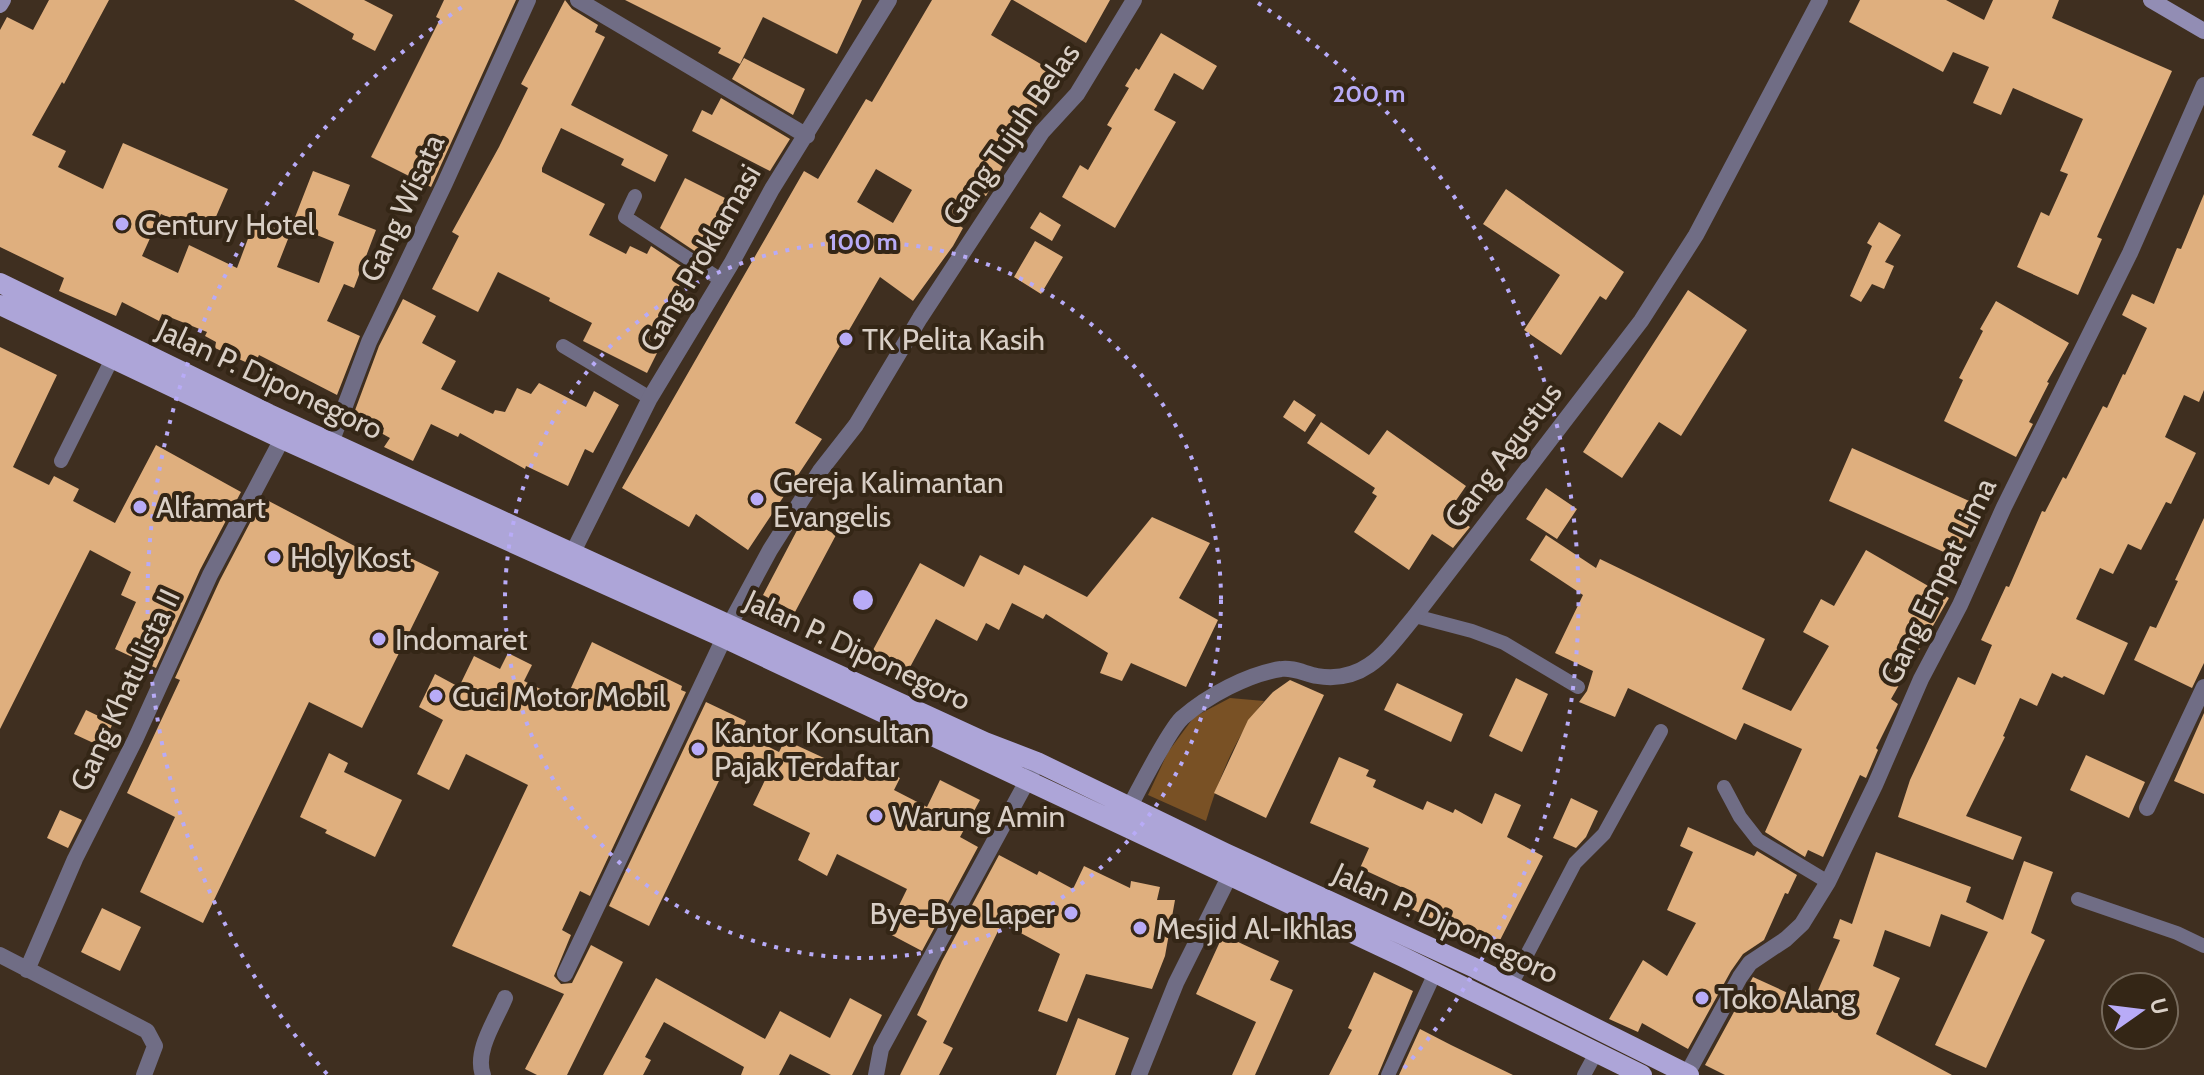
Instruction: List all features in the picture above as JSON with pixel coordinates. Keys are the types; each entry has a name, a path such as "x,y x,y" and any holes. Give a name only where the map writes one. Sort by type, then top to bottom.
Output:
{"main road":[{"name":"Jalan P. Diponegoro","path":"0,283 331,443 573,552 1026,782 1435,973 1641,1075"},
{"name":"Jalan P. Diponegoro","path":"0,305 282,439 1037,762 1129,808 1511,985 1688,1075"}],"street":[{"name":"Gang Wisata","path":"331,443 369,342 528,0"},
{"path":"578,0 807,136"},
{"name":"Gang Proklamasi","path":"573,552 650,398 772,189 889,0"},
{"name":"Gang Tujuh Belas","path":"565,974 727,631 770,550 820,471 856,425 920,318 1042,132 1077,94 1134,0"},
{"name":"Gang Agustus","path":"1129,808 1180,719 1244,682 1284,668 1318,676 1349,677 1378,658 1415,616 1641,321 1696,235 1820,0"},
{"path":"2151,0 2204,31"},
{"name":"Gang Empat Lima","path":"1688,1075 1750,963 1786,939 1802,924 1828,882 1921,679 1960,605 2004,507 2130,253 2204,85"},
{"name":"Gang Khatulista II","path":"27,970 75,859 135,740 210,575 282,439"},
{"path":"2147,808 2204,687"},
{"path":"876,1075 881,1049 1037,762"},
{"path":"1139,1075 1176,983 1229,877"},
{"path":"0,955 147,1031 155,1046 144,1075"},
{"path":"483,1075 480,1063 483,1050 505,998"}],"lane":[{"path":"635,196 625,217 721,280"},
{"path":"563,346 650,398"},
{"path":"61,461 113,357"},
{"path":"1415,616 1504,643 1578,687"},
{"path":"1511,985 1575,863 1604,834 1661,731"},
{"path":"1724,787 1740,817 1758,840 1828,882"},
{"path":"2078,899 2177,933 2204,946"},
{"path":"1388,1075 1435,973"},
{"path":"1584,1075 1596,1053"}],"shaded area":[{"path":"1230,698 1264,701 1229,758 1206,821 1148,795 1168,752 1194,717"}],"building":[{"path":"49,0 109,0 64,84 62,82 32,135 66,151 58,167 103,189 123,143 228,189 208,235 161,214 142,256 178,273 189,245 237,268 255,220 290,234 277,267 319,283 334,242 292,225 313,171 350,185 338,215 376,230 354,288 344,284 327,321 360,336 337,395 259,355 254,366 215,348 216,342 205,336 207,332 162,314 159,321 122,302 116,316 59,291 64,278 0,247 0,30 7,17 33,30"},
{"path":"294,0 364,0 393,15 375,51 352,39 354,34"},
{"path":"444,0 516,0 431,187 371,157 440,19 436,17"},
{"path":"565,0 572,9 598,25 595,32 605,37 571,105 668,155 655,182 621,165 624,159 561,128 542,168 542,172 605,204 589,235 626,254 630,246 647,254 651,246 687,270 654,337 663,341 647,373 583,341 592,323 498,272 478,312 432,289 459,236 452,232 528,88 521,84"},
{"path":"625,0 862,0 837,54 763,17 740,64 718,53 721,48"},
{"path":"932,0 1011,0 991,35 1056,73 986,196 979,193 960,226 963,228 953,246 913,301 880,277 795,423 822,439 748,550 696,514 689,527 622,488 804,171 818,179 866,99 872,102","holes":["876,169 912,190 893,223 857,202"]},
{"path":"1013,0 1110,0 1086,43"},
{"path":"1860,0 1946,0 1984,20 1993,0 2059,0 2052,18 2172,71 2097,237 2102,239 2078,295 2017,267 2041,212 2049,216 2068,174 2060,171 2083,119 2013,88 2001,115 1973,103 1989,67 1953,52 1943,72 1849,22"},
{"path":"1161,33 1217,66 1203,90 1174,73 1154,110 1176,122 1115,228 1062,197 1080,165 1088,170 1112,128 1107,125 1129,88 1125,86 1136,68 1139,70"},
{"path":"744,58 805,89 793,115 732,79"},
{"path":"721,98 790,139 770,171 692,131 702,110 712,115"},
{"path":"685,178 735,203 710,254 698,248 696,252 660,228"},
{"path":"1506,189 1624,272 1606,300 1600,296 1561,355 1524,330 1560,275 1483,224"},
{"path":"2204,194 2204,390 2199,402 2184,395 2165,437 2196,453 2171,504 2166,502 2141,550 2128,544 2113,574 2100,568 2076,619 2128,643 2104,695 2052,673 2037,706 2020,698 2005,737 1966,816 2022,837 2013,860 1898,817 1910,780 1958,677 1975,685 1992,645 1981,640 2006,586 2009,587 2042,511 2045,512 2063,477 2066,479 2103,406 2107,408 2147,328 2122,315 2132,294 2154,304"},
{"path":"1040,212 1061,225 1052,241 1030,228"},
{"path":"1879,222 1901,235 1885,262 1894,266 1884,289 1872,284 1861,302 1850,296 1872,246 1867,243"},
{"path":"1035,241 1063,257 1041,294 1014,277"},
{"path":"1688,290 1747,330 1681,436 1659,422 1622,478 1583,452"},
{"path":"403,299 436,316 422,343 456,361 441,389 493,414 495,410 505,412 517,388 531,394 539,383 586,407 594,391 619,405 593,453 585,449 568,486 526,466 525,469 460,433 458,437 431,424 413,461 384,447 390,438 381,433 384,428 354,413 379,346"},
{"path":"1996,301 2069,343 2047,382 2029,422 2033,424 2016,457 1944,421 1963,380 1959,378 1983,331 1980,329"},
{"path":"0,347 57,375 13,467 49,485 54,476 79,489 73,501 115,523 156,445 241,492 200,570 156,668 115,649 136,602 121,595 131,572 90,550 0,729"},
{"path":"1294,400 1316,415 1305,432 1283,417"},
{"path":"1321,422 1369,455 1387,430 1466,486 1448,512 1470,527 1453,548 1432,534 1409,570 1354,532 1377,496 1372,493 1375,488 1307,443"},
{"path":"1852,448 1978,505 1955,557 1829,501"},
{"path":"1546,488 1577,509 1557,539 1526,519"},
{"path":"263,498 389,564 396,551 439,572 362,728 309,702 203,923 140,892 175,817 127,793 180,680 175,678 220,580"},
{"path":"804,517 836,535 795,612 763,595"},
{"path":"1152,517 1210,543 1179,598 1218,620 1186,687 1131,663 1122,681 1100,673 1108,653 1046,614 1043,619 1012,603 999,630 986,623 977,641 936,619 909,669 873,650 920,563 964,587 980,555 1019,575 1024,565 1087,597"},
{"path":"2204,518 2204,663 2192,688 2134,660 2150,626 2156,628"},
{"path":"1546,535 1596,568 1600,559 1765,639 1742,689 1791,711 1829,646 1803,632 1821,599 1834,606 1866,550 1949,598 1891,699 1898,704 1876,748 1878,750 1866,778 1860,775 1823,857 1808,850 1805,857 1765,832 1802,749 1744,723 1736,740 1628,688 1615,717 1579,702 1587,691 1593,671 1555,653 1583,595 1530,560"},
{"path":"592,642 682,686 681,690 686,692 590,896 580,891 562,930 571,935 554,976 561,984 572,983 591,945 623,962 567,1075 537,1075 525,1069 564,994 452,946 528,785 466,754 449,790 417,774 443,720 419,707 435,674 459,687 474,656 500,669 508,653 532,665 524,681 565,701"},
{"path":"1516,678 1548,694 1522,752 1489,736"},
{"path":"1290,680 1324,695 1266,818 1214,793 1248,720 1273,692"},
{"path":"1397,683 1463,714 1451,742 1384,710"},
{"path":"706,702 746,721 741,733 779,752 785,740 874,781 880,768 900,778 894,790 927,807 940,780 980,800 960,837 978,847 922,951 886,932 907,889 837,854 827,876 798,860 810,833 753,805 767,776 730,758 649,926 609,906"},
{"path":"86,710 113,723 102,747 74,734"},
{"path":"2204,713 2204,794 2174,781"},
{"path":"329,753 348,763 344,772 402,800 375,857 300,817"},
{"path":"2086,755 2145,782 2129,818 2070,790"},
{"path":"1339,757 1369,770 1366,776 1376,780 1373,787 1423,810 1427,801 1453,813 1455,809 1482,824 1495,793 1521,805 1507,837 1543,856 1496,948 1409,908 1416,894 1360,868 1369,848 1310,823"},
{"path":"1571,798 1598,811 1586,837 1576,848 1553,838"},
{"path":"60,810 82,820 68,848 47,838"},
{"path":"1688,827 1754,856 1757,851 1797,875 1788,894 1785,893 1764,940 1743,954 1731,971 1688,1049 1642,1023 1638,1032 1609,1019 1643,960 1667,976 1696,923 1667,910 1693,852 1680,846"},
{"path":"1876,852 1971,887 1966,902 2003,920 2024,861 2053,872 2031,933 2045,940 1986,1068 1935,1045 1988,932 1941,914 1930,947 1885,930 1873,966 1900,978 1876,1034 1952,1075 1725,1075 1705,1065 1753,977 1812,1004 1840,940 1833,938 1840,919 1852,924"},
{"path":"999,855 1073,889 1084,866 1130,888 1131,881 1160,887 1157,900 1175,900 1165,956 1152,989 1086,974 1067,1022 1038,1011 1060,954 1002,923 943,1043 953,1048 939,1075 900,1075 927,1021 917,1015"},
{"path":"102,908 141,927 120,971 81,952"},
{"path":"1223,935 1279,961 1270,980 1293,990 1255,1075 1232,1075 1256,1022 1196,994"},
{"path":"1374,972 1413,991 1378,1075 1329,1075 1352,1030 1348,1028"},
{"path":"656,978 765,1039 780,1011 830,1038 850,998 882,1015 852,1075 831,1075 790,1054 779,1075 741,1075 744,1067 664,1022 645,1057 651,1060 643,1075 603,1075"},
{"path":"1078,1018 1129,1038 1115,1075 1056,1075"},
{"path":"1420,1029 1451,1045 1513,1075 1399,1075"}],"place":[{"name":"Century Hotel","path":"122,224"},
{"name":"TK Pelita Kasih","path":"846,339"},
{"name":"Gereja Kalimantan Evangelis","path":"757,499"},
{"name":"Alfamart","path":"140,507"},
{"name":"Holy Kost","path":"274,557"},
{"name":"Indomaret","path":"379,639"},
{"name":"Cuci Motor Mobil","path":"436,696"},
{"name":"Kantor Konsultan Pajak Terdaftar","path":"698,749"},
{"name":"Warung Amin","path":"876,816"},
{"name":"Bye-Bye Laper","path":"1071,913"},
{"name":"Mesjid Al-Ikhlas","path":"1140,928"},
{"name":"Toko Alang","path":"1702,998"}]}
